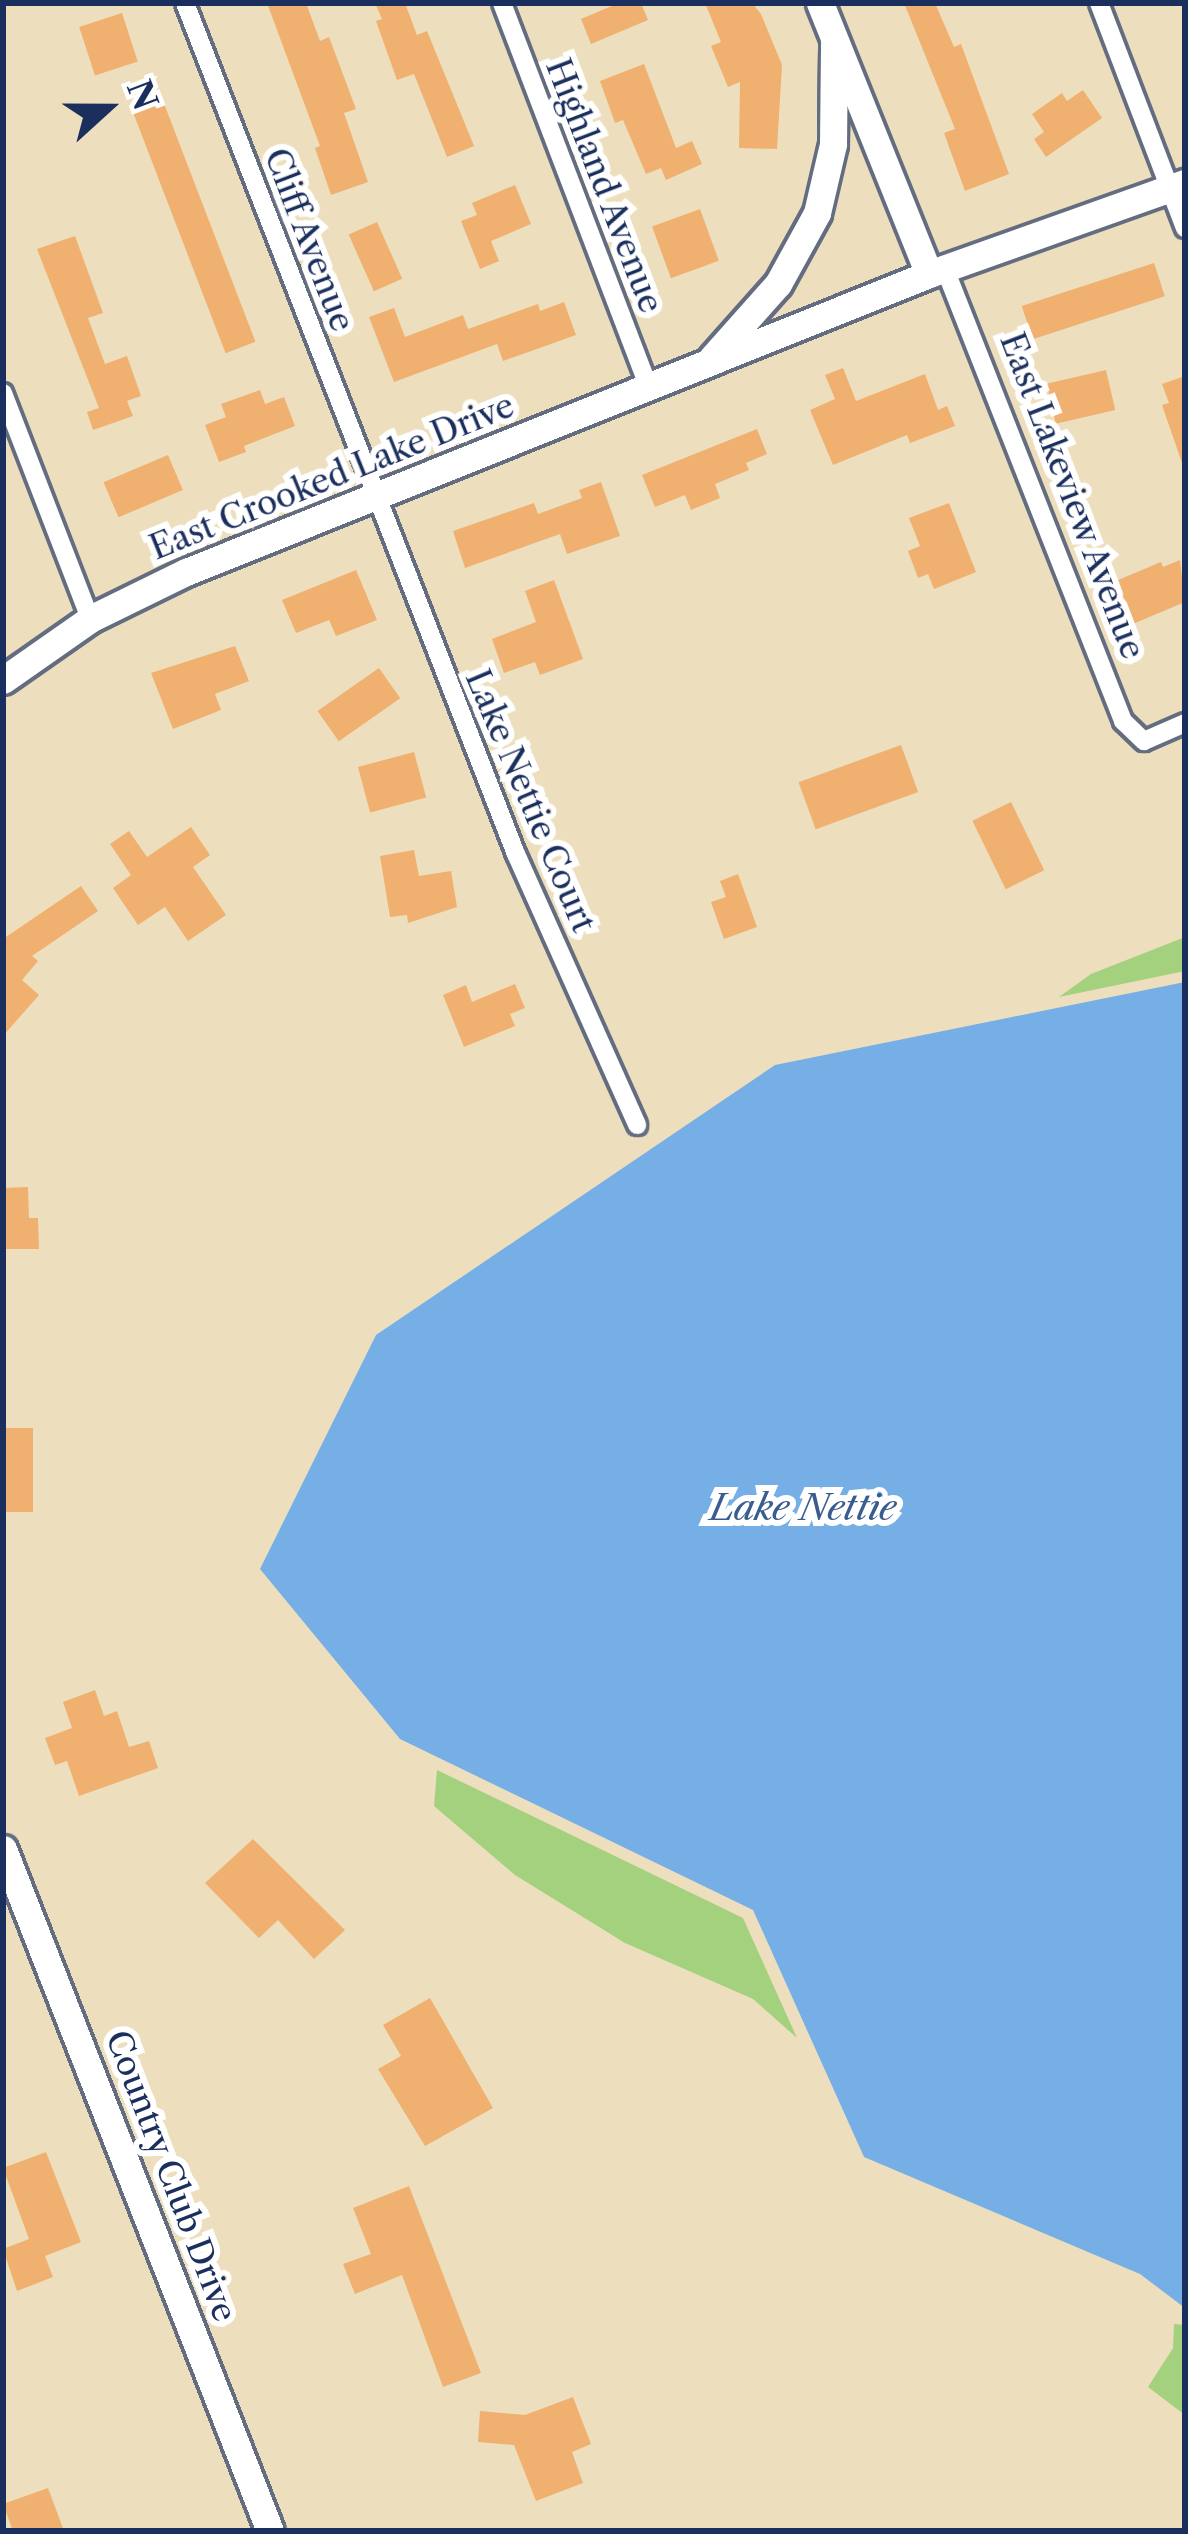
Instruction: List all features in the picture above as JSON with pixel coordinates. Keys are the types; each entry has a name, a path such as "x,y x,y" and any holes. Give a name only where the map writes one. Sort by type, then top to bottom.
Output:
{"street":[{"name":"Cliff Avenue","path":"185,3 378,497"},
{"name":"Highland Avenue","path":"502,3 650,390"},
{"name":"East Lakeview Avenue","path":"820,3 1123,721 1144,741 1185,723"},
{"path":"1099,3 1178,186 1185,228"},
{"name":"East Crooked Lake Drive","path":"702,369 778,284 817,213 833,144 834,40"},
{"name":"East Crooked Lake Drive","path":"3,680 90,619 186,572 650,390 937,271 1178,186"},
{"path":"3,393 90,619"},
{"name":"Lake Nettie Court","path":"378,497 516,854 637,1125"},
{"name":"Country Club Drive","path":"3,1849 270,2531"}],"green space":[{"path":"1185,937 1185,971 1059,997 1091,974"},
{"path":"437,1770 743,1918 797,2038 753,1999 625,1943 515,1875 434,1806"},
{"path":"1174,2324 1185,2325 1185,2415 1148,2387 1173,2348"}],"water":[{"name":"Lake Nettie","path":"1185,982 1185,2308 1140,2274 864,2157 753,1910 400,1739 260,1569 376,1335 775,1065"}],"building":[{"path":"267,3 306,3 320,41 329,37 356,109 344,113 368,182 331,195 315,148 320,146"},
{"path":"375,3 405,3 417,35 427,31 474,146 447,157 414,74 397,80 376,21 382,19"},
{"path":"619,3 641,3 648,20 591,44 581,19"},
{"path":"705,3 752,3 761,14 782,65 777,149 739,148 740,82 728,87 711,46 721,42"},
{"path":"904,3 935,3 954,47 961,44 1009,174 965,191 944,133 955,129"},
{"path":"122,13 138,62 95,75 79,27"},
{"path":"644,64 676,148 692,141 702,164 666,180 661,168 646,174 623,120 615,123 600,81"},
{"path":"1083,90 1102,118 1046,157 1034,139 1044,132 1032,114 1062,93 1067,101"},
{"path":"163,101 255,342 226,353 133,112"},
{"path":"515,185 531,224 491,241 499,261 480,269 461,221 477,215 472,203"},
{"path":"700,209 719,261 671,278 652,226"},
{"path":"377,222 402,279 374,291 349,235"},
{"path":"75,236 103,313 88,318 105,364 127,356 141,396 127,401 133,416 93,430 87,412 99,408 37,249"},
{"path":"1154,263 1165,296 1033,339 1022,306"},
{"path":"564,302 576,335 503,361 497,344 394,382 369,317 394,308 405,337 463,315 468,329 538,304 540,311"},
{"path":"843,368 856,401 925,374 938,410 947,406 955,426 910,443 907,435 833,465 810,410 835,399 825,375"},
{"path":"1106,370 1115,410 1056,424 1047,384"},
{"path":"1185,376 1182,463 1162,405 1169,403 1162,384"},
{"path":"260,390 265,404 284,397 295,426 244,446 246,452 219,462 205,425 226,417 221,404"},
{"path":"757,429 767,454 746,463 749,470 715,484 720,498 691,510 685,495 655,507 642,475"},
{"path":"168,455 183,490 118,517 104,482"},
{"path":"601,482 620,536 567,554 560,534 465,568 453,531 534,503 538,514 582,498 579,490"},
{"path":"949,503 976,572 934,589 928,574 918,578 908,551 920,546 909,518"},
{"path":"1180,560 1185,602 1128,626 1111,583 1161,562 1163,567"},
{"path":"356,570 377,620 336,636 329,620 296,633 282,600"},
{"path":"554,580 583,659 540,675 535,662 504,673 492,639 536,622 525,591"},
{"path":"235,646 249,681 215,694 221,710 173,729 151,673"},
{"path":"379,668 400,698 339,741 318,711"},
{"path":"901,745 918,792 816,829 799,782"},
{"path":"414,752 426,797 370,812 358,767"},
{"path":"1011,802 1044,870 1006,889 972,821"},
{"path":"191,827 210,855 193,867 226,915 188,941 165,907 138,925 113,888 131,875 110,844 129,831 147,857"},
{"path":"414,850 419,876 451,871 457,907 408,923 407,915 390,917 380,856"},
{"path":"738,874 757,927 724,939 711,902 726,897 720,881"},
{"path":"81,886 98,911 32,956 38,961 22,980 39,995 3,1036 3,939"},
{"path":"515,984 525,1008 510,1014 515,1026 464,1047 443,995 466,985 472,1002"},
{"path":"28,1187 29,1218 38,1218 39,1249 3,1249 3,1188"},
{"path":"3,1428 33,1428 33,1512 3,1512"},
{"path":"95,1690 104,1716 117,1711 129,1747 149,1741 158,1768 79,1796 67,1761 55,1765 45,1738 72,1728 63,1702"},
{"path":"253,1839 345,1930 314,1959 278,1920 259,1938 205,1883"},
{"path":"430,1998 493,2108 425,2146 378,2069 401,2056 383,2025"},
{"path":"46,2152 81,2242 45,2256 53,2277 17,2291 3,2249 29,2239 3,2168"},
{"path":"409,2186 481,2373 443,2387 402,2275 355,2294 343,2264 371,2254 353,2208"},
{"path":"573,2397 591,2444 572,2452 583,2483 536,2501 514,2445 478,2442 480,2411 525,2415"},
{"path":"48,2488 64,2531 13,2531 3,2504"}]}
